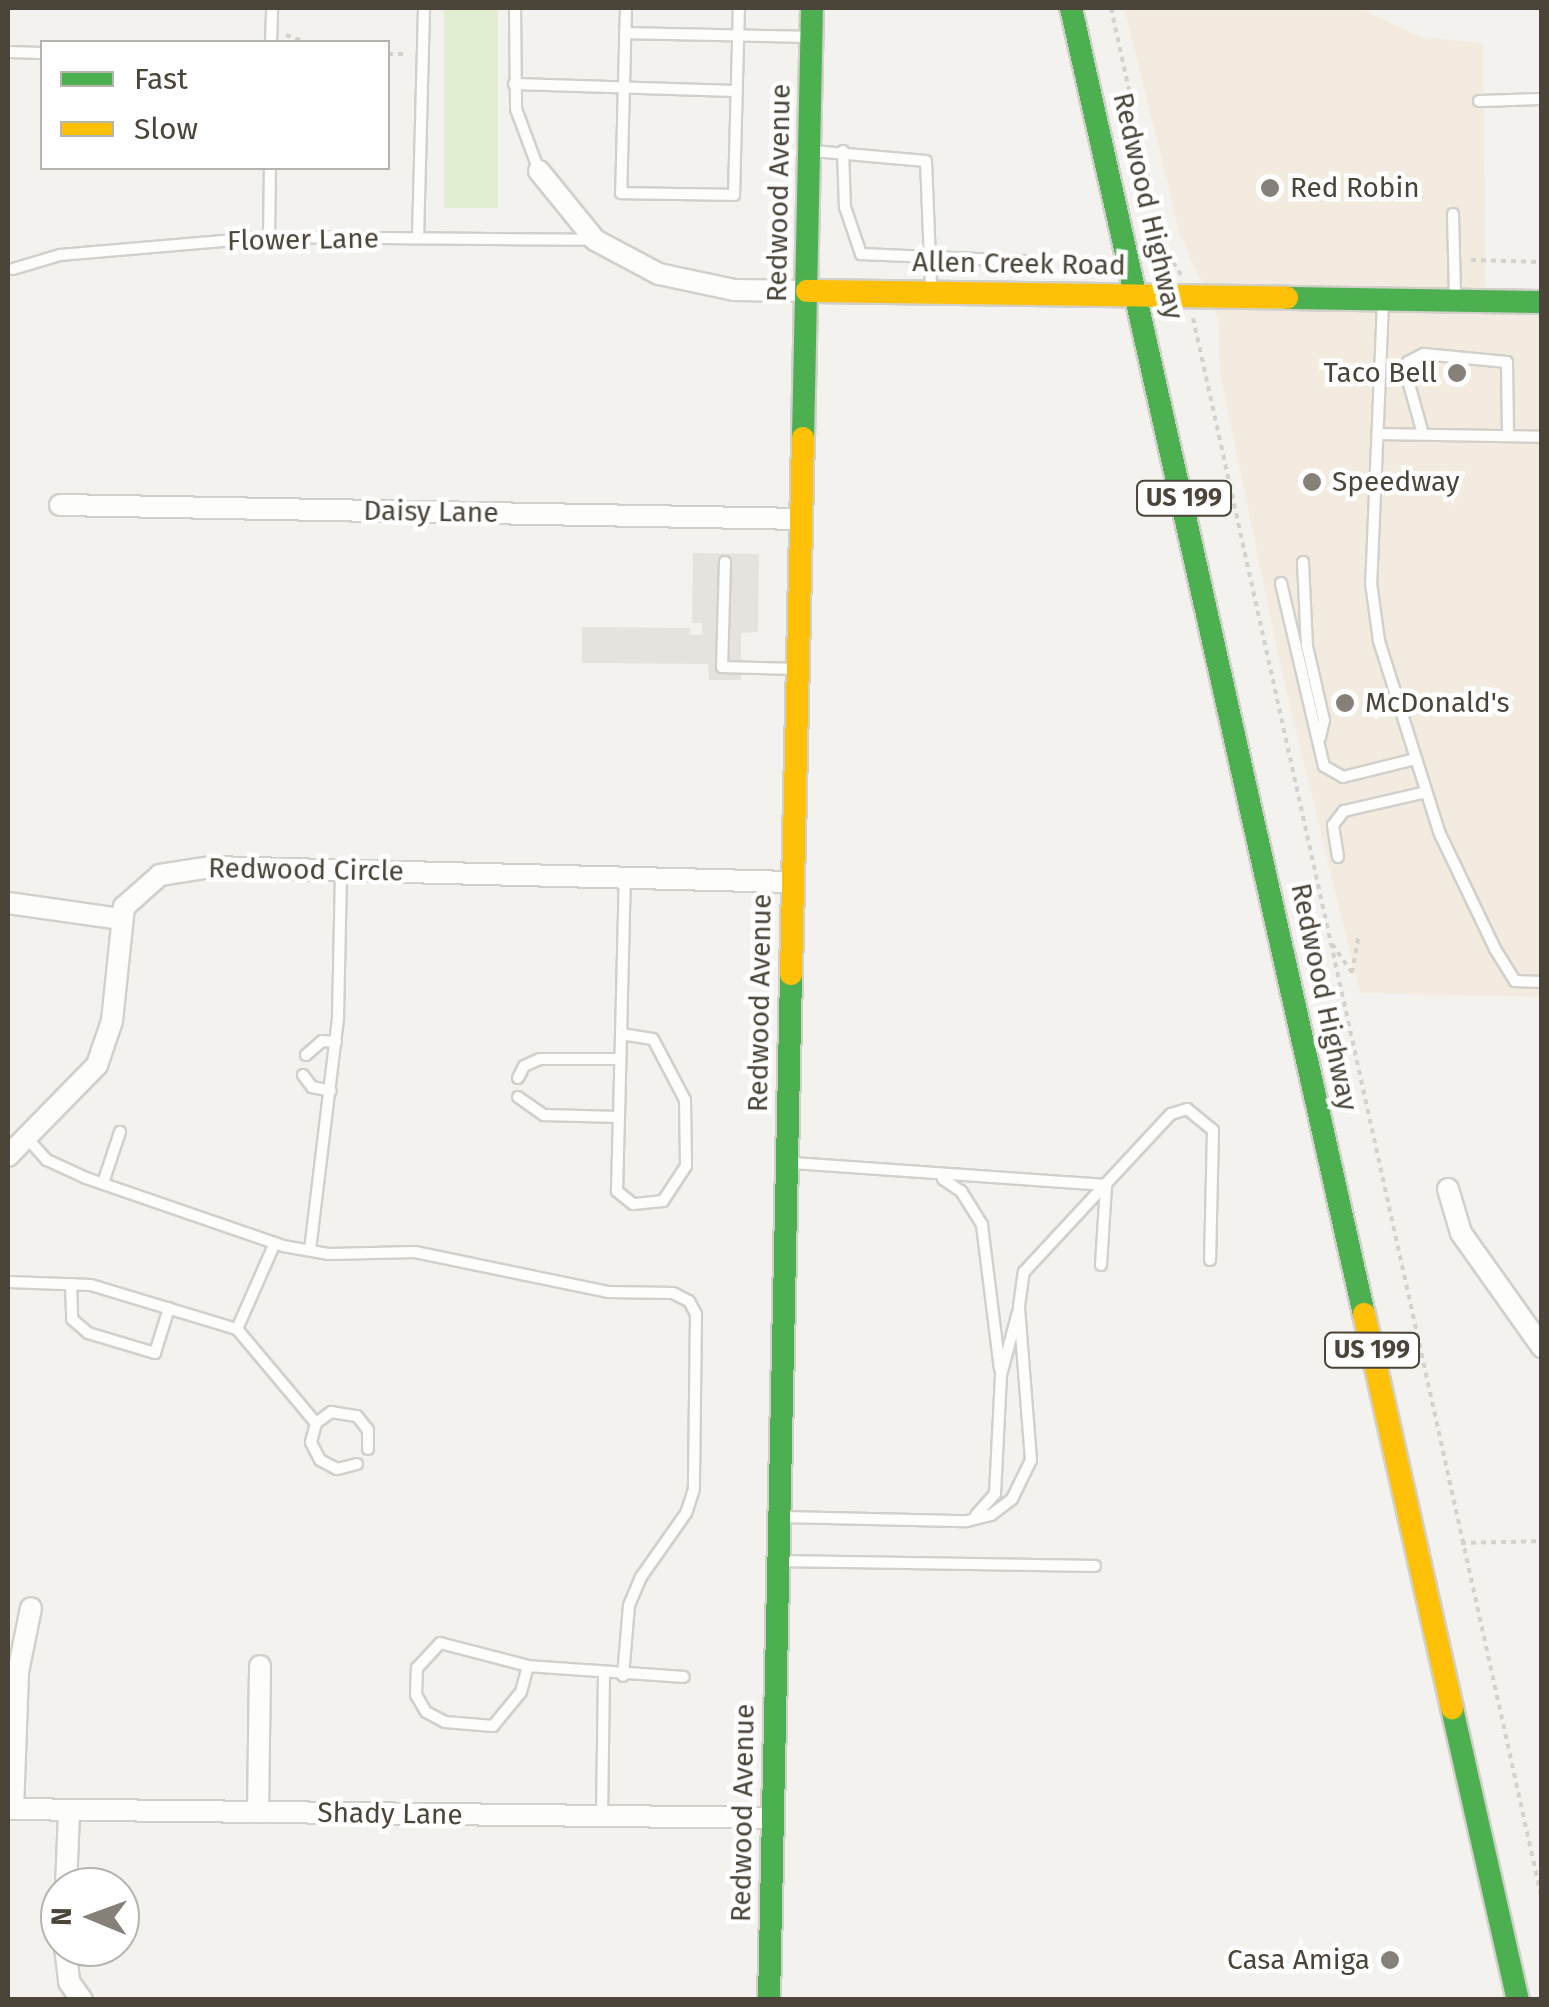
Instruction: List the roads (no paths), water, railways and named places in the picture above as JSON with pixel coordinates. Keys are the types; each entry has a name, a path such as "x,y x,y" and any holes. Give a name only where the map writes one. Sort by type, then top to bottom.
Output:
{"main road":[{"name":"Redwood Avenue","path":"769,2000 812,8"},
{"name":"Redwood Highway","path":"1071,8 1518,2000"},
{"name":"Allen Creek Road","path":"807,291 1542,302"}],"street":[{"name":"Allen Creek Road","path":"539,171 596,240 683,281 807,291"},
{"name":"Daisy Lane","path":"60,504 801,518"},
{"name":"Redwood Circle","path":"120,919 140,888 172,871 341,870 792,882"},
{"path":"8,903 68,907 120,919 108,1042 78,1086 8,1156"},
{"path":"1448,1189 1461,1234 1542,1347"},
{"path":"10,1809 18,1672 30,1608"},
{"path":"258,1812 260,1666"},
{"name":"Shady Lane","path":"10,1809 772,1818"},
{"path":"67,1867 69,1811"},
{"path":"67,1967 69,1982 82,2000"}],"lane":[{"path":"271,37 272,8"},
{"path":"418,238 424,8"},
{"path":"516,8 514,84 539,171"},
{"path":"626,8 622,193 734,195 739,8"},
{"path":"626,33 812,37"},
{"path":"8,52 40,53"},
{"path":"514,84 737,91"},
{"path":"1479,101 1542,100"},
{"path":"810,151 926,161 931,293"},
{"path":"843,151 845,207 862,254 931,260 1024,261"},
{"path":"269,236 270,170"},
{"path":"1453,214 1455,301"},
{"name":"Flower Lane","path":"12,269 60,255 269,236 596,240"},
{"path":"1383,300 1371,583 1379,642 1426,792 1495,950 1516,981 1542,982"},
{"path":"1424,434 1408,362 1439,354 1507,362 1508,436"},
{"path":"1378,434 1542,437"},
{"path":"726,562 722,667 797,668"},
{"path":"1303,562 1307,646 1324,720 1319,744"},
{"path":"1281,583 1324,766 1343,777 1415,759"},
{"path":"1338,857 1332,826 1344,811 1426,792"},
{"path":"310,1250 336,1042 341,870"},
{"path":"621,1034 653,1039 685,1100 686,1166 674,1193 663,1201 632,1204 617,1190 620,1058 626,878"},
{"path":"306,1055 322,1041 336,1042"},
{"path":"518,1078 524,1066 540,1059 620,1058"},
{"path":"302,1074 312,1087 332,1091"},
{"path":"518,1097 544,1115 619,1117"},
{"path":"1000,1374 1032,1258 1106,1186 1171,1114 1202,1115 1213,1130 1210,1260"},
{"path":"104,1183 120,1132"},
{"path":"24,1136 47,1160 275,1243 310,1250 414,1252 609,1292 673,1293 688,1301 696,1314 694,1489 686,1514 641,1577 629,1605 623,1676"},
{"path":"786,1163 1106,1186"},
{"path":"940,1177 962,1191 982,1225 1000,1374 995,1494 967,1522"},
{"path":"1101,1265 1106,1186"},
{"path":"237,1329 275,1243"},
{"path":"8,1282 71,1284 237,1329 316,1423"},
{"path":"71,1284 72,1319 88,1333 155,1354 169,1308"},
{"path":"778,1517 967,1522 1012,1499 1031,1460 1019,1306"},
{"path":"356,1464 338,1469 320,1460 312,1442 316,1423 331,1412 349,1412 368,1430 368,1448"},
{"path":"777,1561 1095,1566"},
{"path":"528,1666 521,1692 493,1726 445,1722 426,1712 416,1695 417,1668 440,1642 528,1666 604,1676 684,1676"},
{"path":"602,1817 604,1676"}],"place":[{"name":"Red Robin","path":"1270,188"},
{"name":"Taco Bell","path":"1457,373"},
{"name":"Speedway","path":"1312,482"},
{"name":"McDonald's","path":"1345,703"},
{"name":"Casa Amiga","path":"1390,1960"}]}
